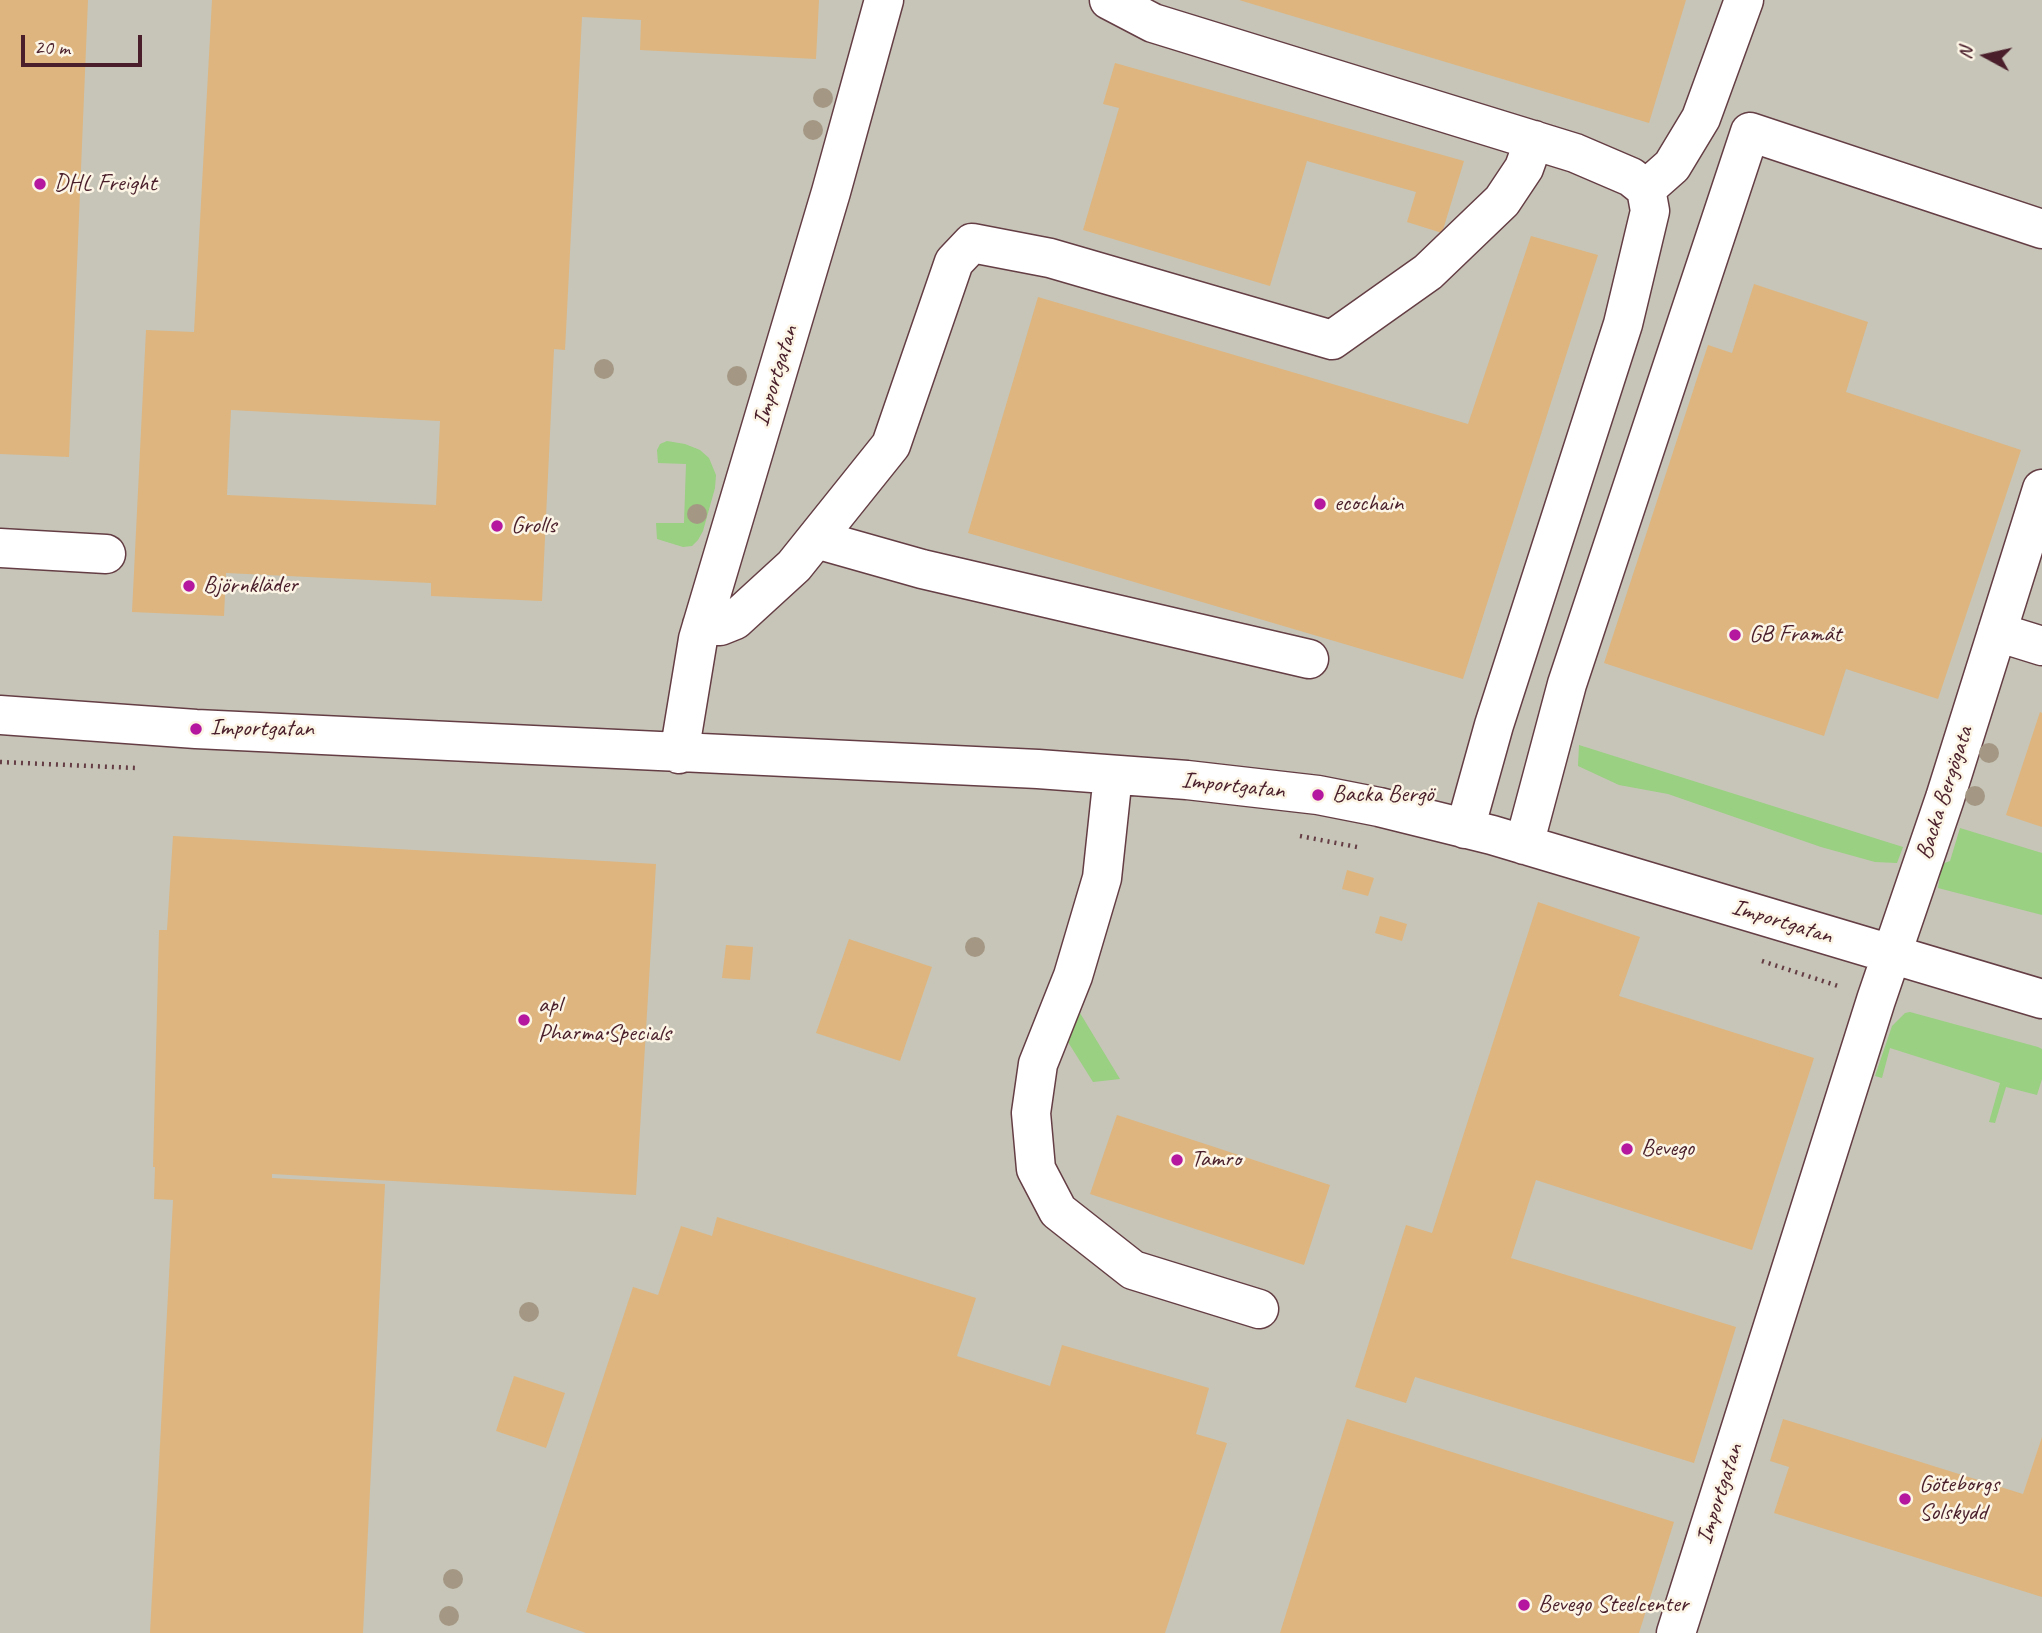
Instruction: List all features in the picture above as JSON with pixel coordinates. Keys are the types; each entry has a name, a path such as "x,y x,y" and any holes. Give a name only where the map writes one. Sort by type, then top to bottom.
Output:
{"street":[{"name":"Importgatan","path":"679,754 702,625 828,205 884,0"},
{"path":"1109,0 1153,23 1575,153 1631,177 1646,189 1650,211 1623,324 1498,712 1465,829"},
{"path":"1646,189 1672,166 1701,118 1744,0"},
{"path":"1524,845 1567,684 1750,132 2042,229"},
{"path":"702,625 720,626 735,620 794,566 891,445 954,262 972,243 1050,258 1332,340 1428,272 1502,201 1524,168 1534,140"},
{"name":"Backa Bergögata","path":"1892,955 1945,798 2042,489"},
{"path":"816,539 922,569 1309,659"},
{"path":"0,548 106,554"},
{"path":"1997,632 2042,646"},
{"name":"Importgatan","path":"0,715 196,729 1038,769 1186,780 1318,795 1379,807 1524,845 2042,999"},
{"path":"1113,775 1102,878 1073,976 1038,1064 1031,1113 1036,1169 1058,1211 1133,1270 1259,1309"},
{"name":"Importgatan","path":"1676,1633 1892,955"}],"path":[{"path":"0,762 139,768"},
{"path":"1295,835 1363,848"},
{"path":"1752,958 1876,1000"}],"shaded area":[{"path":"0,0 2042,0 2042,1633 0,1633"}],"green space":[{"path":"667,441 700,450 709,458 716,475 703,531 692,546 683,547 657,539 656,523 684,523 686,464 658,463 657,450 660,444"},
{"path":"1579,745 1903,847 1897,863 1875,862 1821,847 1668,794 1619,785 1578,766"},
{"path":"1960,828 2042,853 2042,915 1938,888 1942,864 1950,861"},
{"path":"1910,1012 2042,1049 2042,1079 2037,1095 2006,1087 1995,1123 1989,1122 2000,1083 1890,1048 1882,1078 1875,1076 1892,1026 1905,1013"},
{"path":"1080,1013 1120,1079 1093,1082 1068,1042"}],"building":[{"name":"DHL Freight","path":"0,0 88,0 69,457 0,454"},
{"path":"212,0 819,0 816,59 640,50 641,20 582,17 565,350 554,349 542,601 431,596 431,583 226,573 224,616 132,612 146,330 194,332","holes":["231,410 440,421 436,505 227,495"]},
{"path":"1239,0 1686,0 1649,123"},
{"path":"1115,63 1464,161 1442,233 1407,222 1416,192 1307,161 1270,286 1083,230 1119,108 1103,104"},
{"path":"1531,236 1598,255 1463,679 968,533 1038,297 1468,424"},
{"path":"1754,284 1868,322 1846,392 2021,450 1938,699 1846,669 1824,736 1604,663 1708,345 1732,353"},
{"path":"2040,712 2042,713 2042,827 2006,815"},
{"path":"173,836 656,864 636,1195 272,1174 272,1178 385,1184 363,1633 150,1633 173,1200 154,1199 159,930 167,930"},
{"path":"1347,870 1374,878 1368,896 1342,889"},
{"path":"1538,902 1640,937 1619,996 1814,1058 1752,1250 1536,1180 1511,1258 1736,1327 1694,1463 1415,1377 1406,1403 1355,1387 1406,1225 1432,1233"},
{"path":"1380,916 1407,924 1402,941 1375,933"},
{"path":"849,939 932,967 900,1061 816,1033"},
{"path":"726,945 753,947 750,980 722,978"},
{"path":"1117,1115 1330,1185 1304,1265 1090,1194"},
{"path":"717,1217 976,1298 957,1356 1050,1386 1062,1345 1209,1388 1196,1434 1227,1443 1165,1633 586,1633 526,1612 633,1287 658,1295 681,1226 712,1236"},
{"path":"514,1376 565,1393 546,1448 496,1431"},
{"path":"1347,1419 1674,1522 1639,1633 1280,1633"},
{"path":"1783,1419 2023,1494 2042,1437 2042,1597 1774,1513 1789,1467 1770,1461"}],"place":[{"name":"DHL Freight","path":"40,184"},
{"name":"ecochain","path":"1320,504"},
{"name":"Grolls","path":"497,526"},
{"name":"Björnkläder","path":"189,586"},
{"name":"GB Framåt","path":"1735,635"},
{"name":"Importgatan","path":"196,729"},
{"name":"Backa Bergö","path":"1318,795"},
{"name":"apl Pharma•Specials","path":"524,1020"},
{"name":"Bevego","path":"1627,1149"},
{"name":"Tamro","path":"1177,1160"},
{"name":"Göteborgs Solskydd","path":"1905,1499"},
{"name":"Bevego Steelcenter","path":"1524,1605"}]}
